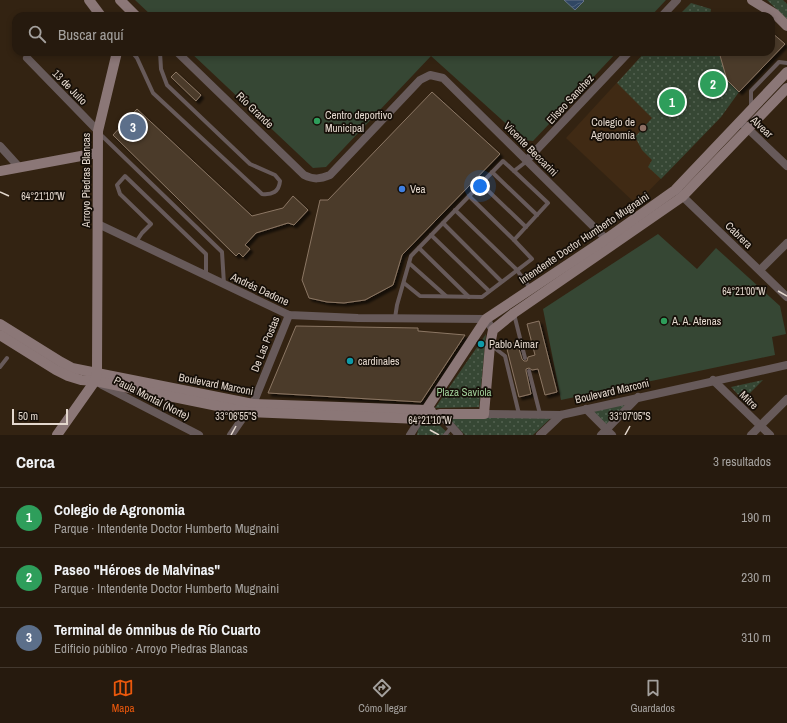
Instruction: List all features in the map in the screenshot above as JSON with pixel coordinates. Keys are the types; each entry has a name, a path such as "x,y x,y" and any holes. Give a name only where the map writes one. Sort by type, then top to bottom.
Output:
{"main road":[{"path":"89,0 98,12"},
{"path":"120,0 132,12"},
{"path":"752,0 772,12"},
{"path":"775,14 787,26"},
{"name":"Arroyo Piedras Blancas","path":"96,377 98,131 116,56"},
{"name":"Intendente Doctor Humberto Mugnaini","path":"743,125 751,110 787,72"},
{"name":"Intendente Doctor Humberto Mugnaini","path":"493,330 609,242 679,193 743,125 787,88"},
{"path":"0,171 97,154"},
{"name":"Intendente Doctor Humberto Mugnaini","path":"423,414 486,320 531,289 609,242"},
{"name":"Boulevard Marconi","path":"0,324 61,362 96,377 247,412 484,414"},
{"path":"484,414 490,345 493,330"},
{"name":"Boulevard Marconi","path":"0,335 68,376 81,380 96,377 253,404 423,414"},
{"path":"57,435 96,377"}],"street":[{"path":"97,0 99,12"},
{"path":"666,12 677,0"},
{"name":"Río Grande","path":"181,56 304,175 312,179 319,179 330,175 420,80 430,74"},
{"name":"Eliseo Sanchez","path":"527,160 625,56"},
{"name":"13 de Julio","path":"27,58 98,131"},
{"name":"Vicente Beccarini","path":"430,74 442,78 609,242"},
{"name":"Alvear","path":"743,125 787,166"},
{"path":"0,146 19,167"},
{"name":"Cabrera","path":"679,193 787,297"},
{"name":"Andrés Dadone","path":"98,224 289,315 486,320"},
{"path":"760,270 787,243"},
{"name":"De Las Postas","path":"253,404 289,315"},
{"path":"486,320 493,330"},
{"name":"Boulevard Marconi","path":"484,414 561,415 639,396 787,365"},
{"name":"Paula Montal (Norte)","path":"96,377 199,435"},
{"name":"Mitre","path":"713,380 770,435"},
{"path":"586,409 607,433 639,396"},
{"path":"751,435 787,399"},
{"path":"231,435 247,412"},
{"name":"Intendente Doctor Humberto Mugnaini","path":"410,435 423,414"},
{"path":"440,414 459,435"},
{"path":"540,435 561,415"}],"lane":[{"path":"135,56 153,93 262,194 270,195 276,192 279,188 280,181 275,175 250,164 167,85 161,69 160,56"},
{"path":"751,110 751,91 779,62 787,63"},
{"path":"98,131 222,252 224,284"},
{"path":"514,171 527,160"},
{"path":"395,318 397,305 411,256 503,161 548,203 514,240"},
{"path":"492,172 537,215"},
{"path":"136,242 151,224 120,194 117,185 125,176 206,254 206,275"},
{"path":"480,184 526,227"},
{"path":"404,283 420,296 482,297 532,258 469,196"},
{"path":"455,210 516,269 531,289"},
{"path":"443,223 501,281"},
{"path":"431,235 489,291"},
{"path":"419,248 469,297"},
{"path":"409,262 446,296"},
{"path":"514,313 525,358"},
{"path":"490,345 505,356 518,414"},
{"path":"0,367 7,358"},
{"path":"529,371 540,414"},
{"path":"445,435 452,427"}],"shaded area":[{"name":"Colegio de Agronomía","path":"641,56 650,56 721,117 636,204 566,138"}],"green space":[{"path":"135,0 666,0 655,12 148,12"},
{"path":"767,0 783,0 787,4 787,19"},
{"path":"691,3 711,9 711,12 682,12"},
{"name":"Centro deportivo Municipal","path":"194,56 431,56 326,167 313,168"},
{"name":"Centro deportivo Municipal","path":"431,56 613,56 533,141 524,140"},
{"path":"641,56 720,56 727,80 739,92 721,117 661,179 648,167 652,160 642,150 635,137 652,118 617,83"},
{"name":"A. A. Atenas","path":"658,234 697,269 716,248 780,306 786,334 772,337 775,355 561,400 543,309"},
{"name":"Plaza Saviola","path":"486,334 479,407 435,408"},
{"path":"763,380 743,400 731,387"},
{"path":"632,401 607,425 591,411"},
{"path":"448,418 551,418 533,435 465,435"},
{"path":"420,419 436,422 450,435 417,435"}],"water":[{"path":"564,0 583,0 584,1 575,10"}],"building":[{"path":"775,35 785,44 775,54"},
{"path":"720,56 774,56 739,92 727,80"},
{"path":"176,72 201,95 196,101 171,77"},
{"name":"Vea","path":"432,92 500,154 402,255 393,285 365,300 344,303 327,302 309,298 302,280 320,200 328,200"},
{"path":"137,109 252,216 283,208 293,196 308,210 294,225 288,223 256,233 245,245 250,249 243,257 239,253 236,256 113,135"},
{"path":"539,321 557,392 545,395 538,369 532,370 529,368 526,369 526,371 531,394 519,397 506,345 517,342 522,359 527,361 528,357 535,355 527,324"},
{"name":"cardinales","path":"296,326 418,328 418,331 465,335 421,402 268,393"}],"place":[{"name":"Paseo \"Héroes de Malvinas\"","path":"713,84"},
{"name":"Colegio de Agronomia","path":"672,102"},
{"name":"Centro deportivo Municipal","path":"317,121"},
{"name":"Terminal de ómnibus de Río Cuarto","path":"133,127"},
{"name":"Colegio de Agronomía","path":"643,128"},
{"name":"Vea","path":"402,189"},
{"name":"A. A. Atenas","path":"664,321"},
{"name":"Pablo Aimar","path":"481,344"},
{"name":"cardinales","path":"350,361"}]}
